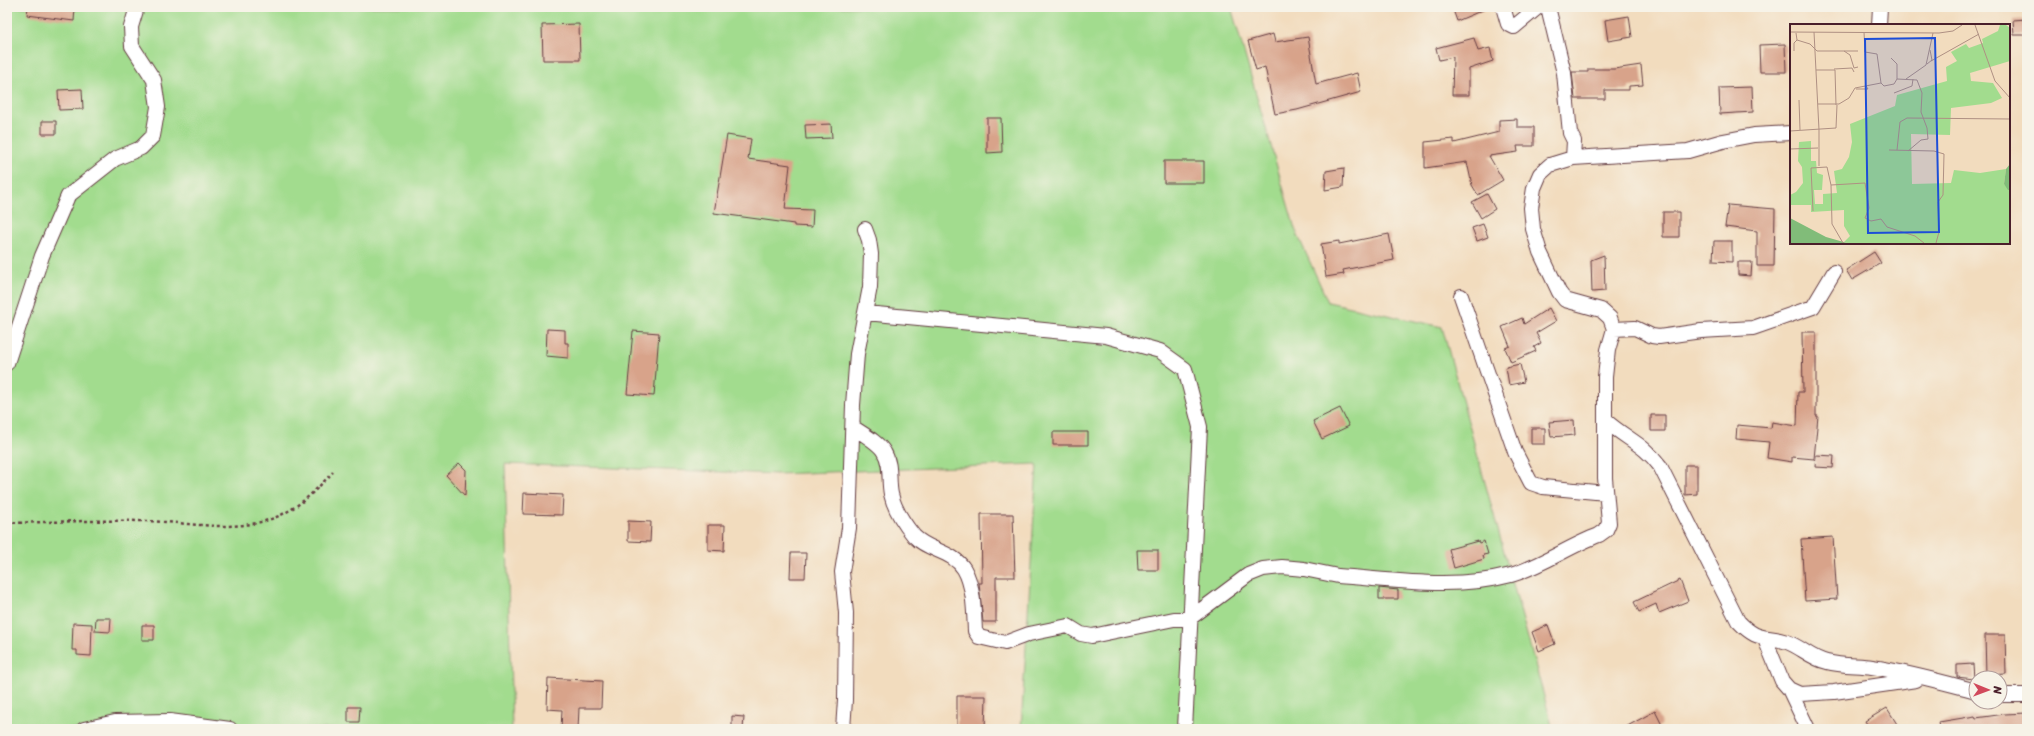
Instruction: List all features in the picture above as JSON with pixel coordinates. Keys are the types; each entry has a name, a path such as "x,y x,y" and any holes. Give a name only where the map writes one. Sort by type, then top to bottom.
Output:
{"street":[{"path":"7,363 42,256 68,196 116,159 141,148 153,136 158,107 154,80 132,46 131,28 137,7"},
{"path":"1504,7 1508,24 1514,27 1538,7"},
{"path":"1548,7 1564,73 1570,133 1574,141 1573,158"},
{"path":"1879,24 1880,7"},
{"path":"854,428 884,450 888,460 890,493 894,504 914,535 924,546 956,559 963,568 968,579 975,631 979,637 1005,643 1029,634 1068,626 1081,634 1092,636 1174,620 1189,619 1248,575 1263,569 1289,568 1322,572 1338,576 1453,583 1510,575 1524,570 1606,530 1609,524 1606,493 1605,377 1608,350 1614,329 1610,318 1601,310 1565,300 1559,292 1540,252 1533,229 1531,208 1534,188 1540,174 1550,165 1573,158 1688,151 1723,141 1754,135 1790,133"},
{"path":"842,729 846,700 846,613 842,572 849,528 854,428 853,405 857,354 870,287 871,254 869,240 865,229"},
{"path":"1614,329 1635,328 1652,336 1659,337 1763,326 1784,316 1813,307 1834,272"},
{"path":"1461,296 1515,452 1531,483 1543,487 1606,493"},
{"path":"866,313 1106,336 1160,351 1185,369 1200,426 1189,619 1188,703 1185,729"},
{"path":"1606,421 1622,435 1638,443 1652,454 1668,480 1738,621 1749,632 1765,639 1787,642 1811,657 1827,662 1873,667 1944,682 1968,689"},
{"path":"1605,443 1622,435"},
{"path":"1765,639 1782,682 1789,689 1808,729"},
{"path":"1789,689 1800,694 1834,692 1923,678"},
{"path":"2008,695 2027,695"},
{"path":"84,729 115,722 170,721 230,729"}],"path":[{"path":"7,524 142,520 212,527 249,523 273,518 305,502 333,472"}],"green space":[{"path":"7,7 1231,7 1295,229 1328,302 1442,327 1553,729 1021,729 1037,464 778,474 505,464 512,729 7,729"}],"building":[{"path":"28,7 75,7 74,21 27,15"},
{"path":"1452,7 1490,7 1457,21"},
{"path":"1629,16 1632,37 1608,41 1605,20"},
{"path":"2027,19 2027,35 2014,35 2013,20"},
{"path":"579,24 580,60 543,60 542,25"},
{"path":"1273,34 1275,42 1308,37 1316,84 1357,73 1361,92 1297,110 1275,114 1265,67 1256,70 1248,41"},
{"path":"1474,38 1478,51 1490,48 1493,61 1469,69 1469,95 1452,95 1453,57 1439,60 1436,48"},
{"path":"1785,44 1786,72 1760,72 1759,45"},
{"path":"1641,65 1643,85 1629,86 1629,90 1605,90 1605,99 1575,99 1572,72 1588,72 1588,69 1614,69"},
{"path":"1752,87 1753,112 1720,114 1719,88"},
{"path":"82,89 83,109 59,110 58,90"},
{"path":"987,118 1001,118 1002,152 987,153"},
{"path":"1517,119 1517,127 1534,127 1534,146 1517,146 1518,152 1489,156 1503,180 1478,195 1472,185 1467,162 1425,168 1425,142 1454,139 1454,143 1499,132 1499,120"},
{"path":"42,121 56,121 56,134 42,134"},
{"path":"831,124 832,138 806,139 805,125"},
{"path":"727,135 751,139 748,159 790,165 785,209 813,210 812,227 794,226 794,224 714,213"},
{"path":"1164,161 1204,161 1204,183 1164,183"},
{"path":"1344,168 1343,187 1325,190 1326,171"},
{"path":"1487,194 1495,209 1481,218 1472,202"},
{"path":"1728,205 1775,209 1774,266 1757,266 1757,231 1725,227"},
{"path":"1663,212 1679,212 1679,237 1663,237"},
{"path":"1483,224 1488,237 1477,241 1472,228"},
{"path":"1389,234 1394,260 1343,270 1344,274 1326,277 1321,244 1339,241 1339,244"},
{"path":"1714,241 1732,241 1732,262 1713,261"},
{"path":"1874,252 1881,263 1852,280 1846,270"},
{"path":"1604,255 1605,291 1592,292 1591,260"},
{"path":"1738,262 1752,262 1751,276 1738,275"},
{"path":"1549,308 1556,321 1536,333 1541,343 1534,347 1536,351 1511,362 1505,348 1510,346 1502,327 1522,318 1524,324"},
{"path":"547,329 565,330 565,343 568,343 568,358 546,356"},
{"path":"633,331 659,333 654,396 627,394"},
{"path":"1802,332 1816,332 1816,416 1818,416 1814,459 1792,457 1792,462 1767,458 1769,442 1736,439 1737,425 1771,428 1772,422 1797,426 1798,392 1803,392"},
{"path":"1520,364 1524,382 1509,385 1506,367"},
{"path":"1340,408 1349,426 1322,439 1313,421"},
{"path":"1651,415 1665,415 1665,431 1651,431"},
{"path":"1574,420 1575,435 1551,437 1549,422"},
{"path":"1531,428 1545,428 1545,444 1531,444"},
{"path":"1053,432 1088,432 1088,445 1053,445"},
{"path":"1816,455 1834,456 1833,468 1815,467"},
{"path":"459,463 466,470 465,496 446,475"},
{"path":"1685,465 1697,465 1697,494 1685,495"},
{"path":"524,493 563,495 562,515 523,514"},
{"path":"981,514 1013,514 1015,577 996,577 996,622 983,622 979,583 982,583"},
{"path":"628,521 651,522 650,542 628,541"},
{"path":"708,525 725,525 724,551 708,550"},
{"path":"1833,537 1837,599 1805,601 1801,539"},
{"path":"1478,541 1479,543 1484,541 1488,554 1483,555 1484,559 1454,568 1449,549"},
{"path":"1137,550 1158,550 1158,570 1138,570"},
{"path":"791,553 806,553 805,578 790,578"},
{"path":"1680,580 1688,601 1659,613 1656,604 1639,612 1634,602"},
{"path":"1379,588 1398,590 1398,599 1379,599"},
{"path":"96,618 111,618 110,632 95,631"},
{"path":"73,623 92,624 91,656 77,655 77,650 72,650"},
{"path":"142,625 154,625 154,640 142,640"},
{"path":"1548,625 1555,644 1539,651 1532,632"},
{"path":"1985,635 2005,635 2006,670 1986,670"},
{"path":"1973,664 1973,670 1968,670 1968,678 1957,677 1957,665"},
{"path":"548,678 602,681 601,708 579,708 578,729 561,729 562,710 547,709"},
{"path":"957,696 986,696 985,729 957,729"},
{"path":"348,707 360,707 359,722 348,722"},
{"path":"1887,708 1900,729 1870,729 1865,721"},
{"path":"1655,711 1662,725 1655,729 1622,729"},
{"path":"2027,713 2027,729 1940,729 1939,722 1975,716 1976,718"},
{"path":"732,716 744,717 743,729 732,729"}]}
